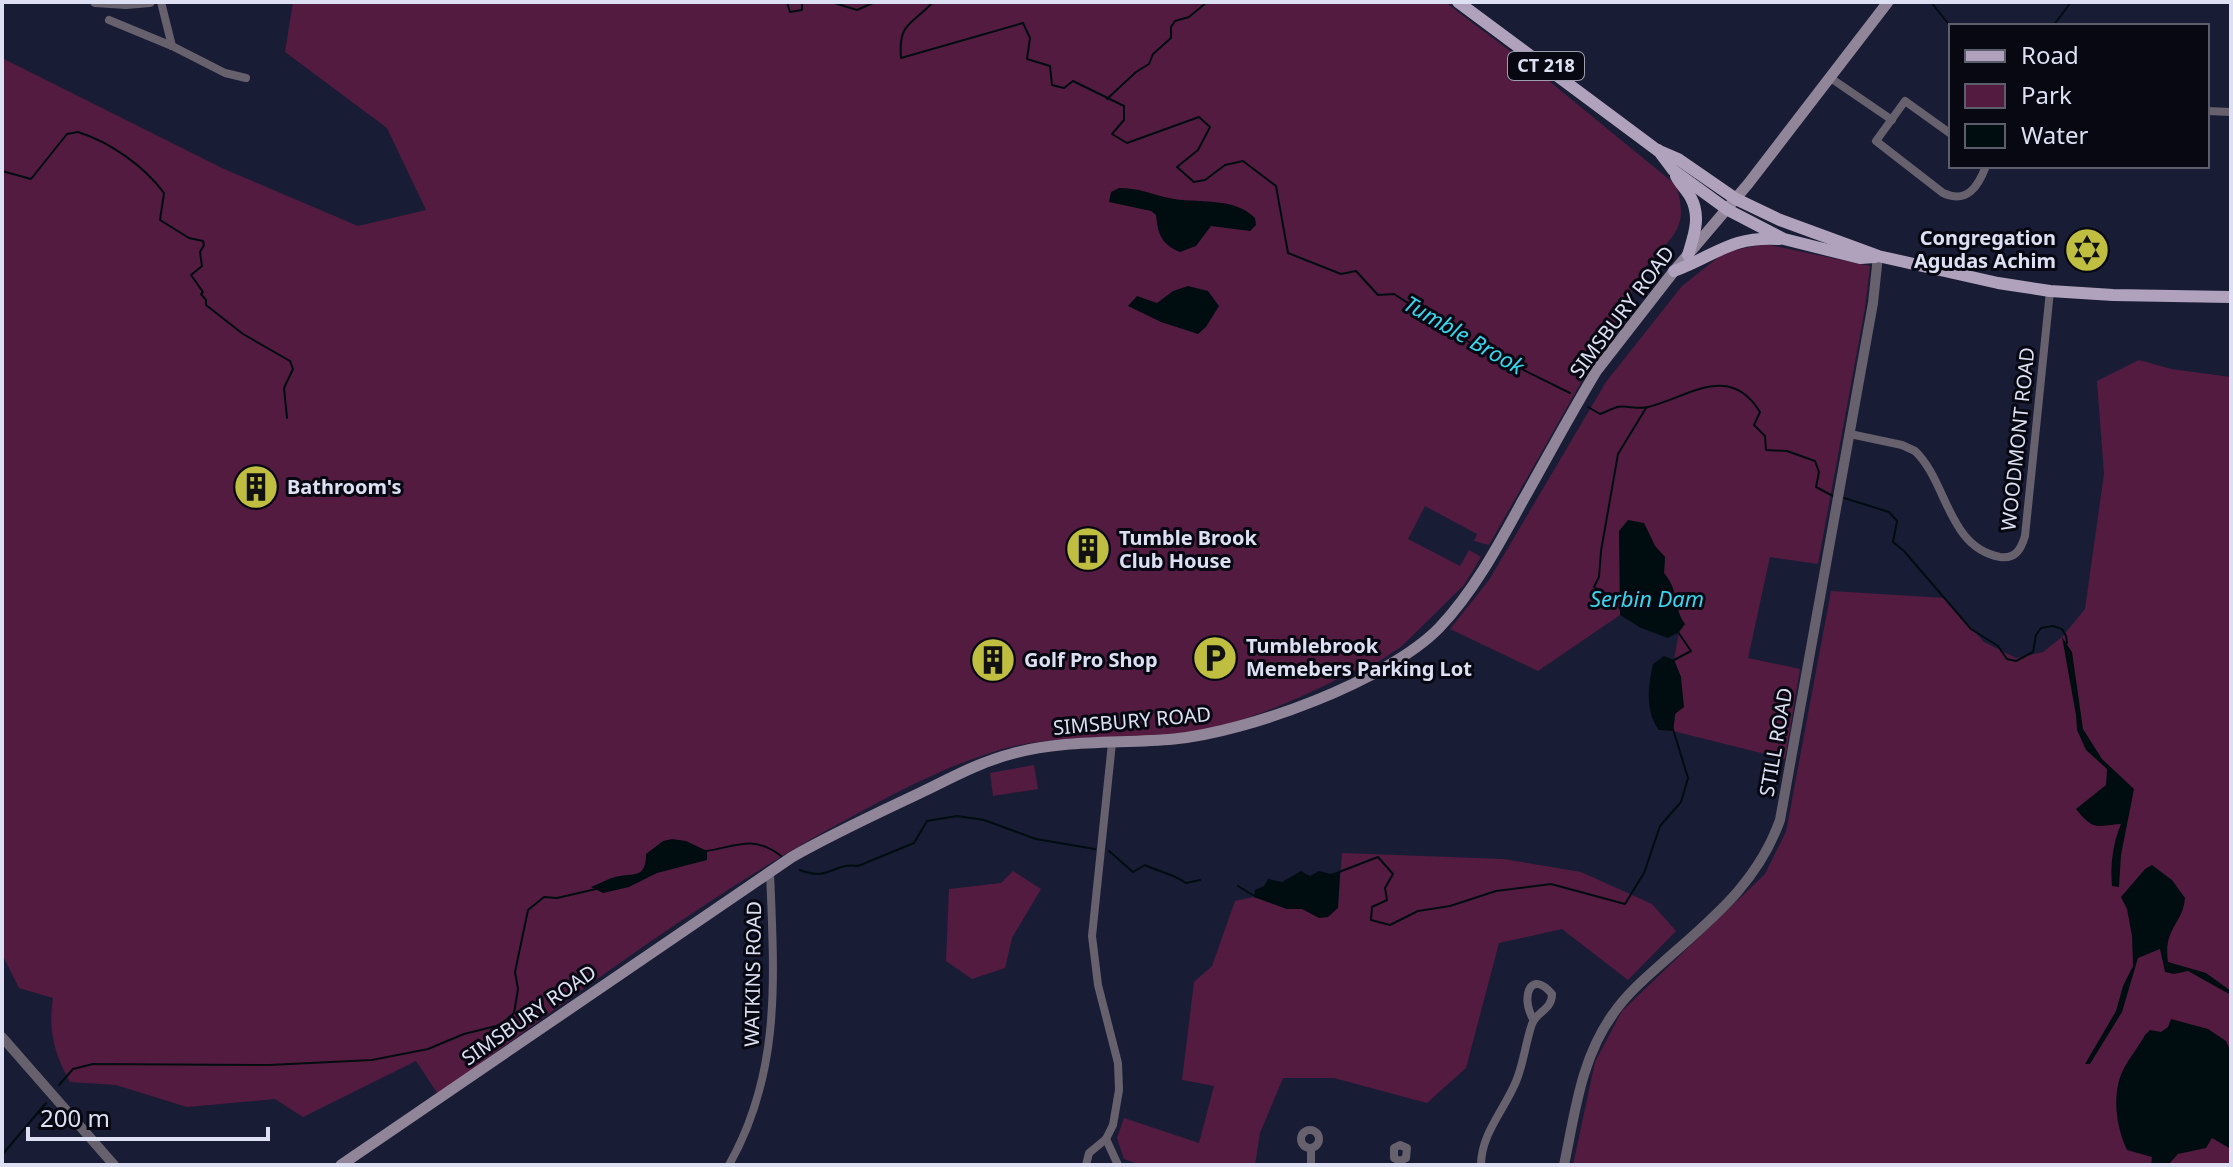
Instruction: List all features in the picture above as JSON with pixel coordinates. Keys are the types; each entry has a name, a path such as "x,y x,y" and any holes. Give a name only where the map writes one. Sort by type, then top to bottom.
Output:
{"main road":[{"name":"CT 218","path":"1458,2 1657,150 1678,159 1736,199 1791,224 1878,256 1998,283 2050,291 2113,295 2231,297"},
{"name":"SIMSBURY ROAD","path":"341,1165 770,872 832,834 981,765 1036,748 1179,739 1232,729 1294,708 1376,673 1416,648 1445,621 1470,591 1597,370 1832,79 1888,2"},
{"name":"CT 218","path":"1657,150 1673,170 1728,210 1784,239 1860,258 1878,256"},
{"path":"1673,170 1695,207 1697,222 1688,255"},
{"path":"1674,271 1701,261 1735,242 1758,238 1784,239"}],"street":[{"path":"95,2 150,2"},
{"path":"161,2 172,46"},
{"path":"109,20 172,46 225,73 246,78"},
{"path":"1832,79 1892,120"},
{"path":"1949,133 1905,101 1876,141 1943,193 1962,198 1971,192 1985,168"},
{"path":"2209,111 2231,112"},
{"name":"STILL ROAD","path":"1564,1165 1586,1067 1613,1013 1635,988 1739,893 1772,843 1786,794 1873,303 1878,256"},
{"name":"WOODMONT ROAD","path":"1850,434 1902,445 1915,451 1960,530 1973,545 1998,557 2016,554 2021,550 2025,536 2050,291"},
{"path":"1086,1165 1089,1153 1106,1139 1113,1125 1119,1090 1118,1063 1098,985 1092,936 1112,743"},
{"name":"WATKINS ROAD","path":"729,1165 753,1116 766,1066 772,989 770,872"},
{"path":"1481,1165 1483,1145 1517,1080 1533,1019"},
{"path":"2,1037 114,1165"},
{"path":"1106,1139 1118,1165"},
{"path":"1311,1148 1311,1165"}],"green space":[{"path":"293,2 1445,2 1538,72 1676,185 1680,199 1680,221 1672,237 1648,264 1489,545 1474,541 1477,534 1425,506 1408,539 1460,566 1469,550 1481,557 1464,585 1402,646 1378,662 1371,662 1287,703 1220,726 1172,734 1018,745 971,759 930,777 829,829 728,890 630,956 438,1094 416,1061 303,1117 275,1099 187,1107 116,1085 70,1082 54,1042 51,1021 53,998 19,988 2,954 2,58 224,169 358,226 426,210 387,128 285,52"},
{"path":"1765,244 1870,266 1818,564 1770,557 1748,658 1800,669 1785,759 1673,731 1681,677 1674,660 1679,632 1685,624 1678,611 1672,586 1664,573 1665,557 1655,546 1644,523 1620,584 1620,615 1538,671 1450,629 1489,580 1606,382 1682,286 1725,252"},
{"path":"2139,360 2171,369 2231,377 2231,1165 1573,1165 1595,1062 1622,1011 1765,874 1786,832 1831,591 1945,598 1984,642 2016,658 2043,652 2062,637 2085,609 2104,474 2097,381"},
{"path":"1034,765 1038,789 993,796 990,773"},
{"path":"1342,853 1503,859 1581,872 1652,904 1676,931 1628,980 1562,929 1499,943 1466,1068 1427,1103 1334,1078 1283,1078 1260,1133 1255,1165 1141,1165 1124,1159 1117,1138 1124,1118 1199,1143 1214,1086 1182,1080 1194,982 1212,966 1235,901 1254,897 1287,909 1313,913 1338,908"},
{"path":"1013,871 1041,889 1012,938 1005,968 972,979 946,961 949,889 1001,883"}],"water":[{"path":"1119,188 1180,200 1236,206 1255,218 1256,225 1250,231 1211,226 1196,246 1180,252 1162,238 1156,215 1151,211 1109,202 1111,192"},
{"path":"1188,286 1208,291 1219,306 1198,334 1161,322 1128,306 1137,296 1157,303 1173,291"},
{"name":"Serbin Dam","path":"1628,520 1644,523 1655,546 1665,557 1664,573 1672,586 1678,611 1685,624 1668,638 1641,628 1620,615 1619,531"},
{"path":"2062,637 2072,652 2083,729 2102,759 2134,789 2121,855 2119,887 2112,886 2111,870 2121,824 2096,826 2076,809 2106,785 2107,769 2086,750 2077,730"},
{"path":"1664,656 1674,660 1681,677 1684,707 1675,714 1673,731 1659,730 1650,707 1653,664"},
{"path":"663,841 686,841 707,851 707,860 657,873 629,887 603,893 591,887 641,871 646,854"},
{"path":"2152,865 2172,880 2185,898 2168,941 2168,962 2206,973 2231,991 2231,995 2188,971 2165,972 2160,949 2138,958 2122,1012 2090,1064 2085,1064 2116,1011 2133,966 2132,936 2127,909 2121,897"},
{"path":"1301,871 1310,876 1319,871 1330,874 1340,871 1338,908 1328,917 1319,918 1302,909 1287,909 1254,897 1255,890 1264,886 1268,879 1282,882"},
{"path":"2171,1019 2208,1029 2226,1041 2231,1052 2231,1149 2212,1138 2206,1148 2178,1154 2168,1165 2151,1165 2152,1157 2127,1150 2118,1120 2117,1088 2124,1068 2145,1035 2150,1030 2161,1032 2168,1027"}],"waterway":[{"name":"Tumble Brook","path":"787,2 790,12 802,10 802,2"},
{"name":"Tumble Brook","path":"831,2 857,10 875,2"},
{"name":"Tumble Brook","path":"933,2 904,31 901,58 1023,23 1030,38 1027,59 1050,66 1052,85 1064,88 1073,81 1124,106 1124,120 1112,134 1127,143 1199,117 1210,127 1198,150 1177,167 1194,182 1205,180 1225,165 1243,161 1276,186 1288,253 1341,274 1356,271 1378,295 1394,294 1475,346 1570,393"},
{"path":"1107,99 1149,64 1153,54 1171,38 1171,27 1175,21 1189,17 1207,2"},
{"path":"1931,2 1949,24"},
{"path":"2054,24 2071,2"},
{"path":"2,171 31,179 67,134 78,132 102,142 136,164 164,193 160,220 189,238 203,241 200,252 202,266 191,275 203,292 206,305 243,334 290,361 293,369 284,388 287,418"},
{"name":"Tumble Brook","path":"1588,407 1600,414 1617,407 1648,407 1708,387 1735,389 1748,397 1760,412 1754,425 1765,436 1766,450 1787,451 1815,461 1819,472 1816,487 1833,496"},
{"path":"1619,601 1594,587 1599,577 1618,454 1646,408"},
{"name":"Tumble Brook","path":"1844,498 1889,512 1897,521 1893,542 1971,629 1998,646 2007,659 2016,661 2033,652 2036,635 2041,628 2053,626 2062,629 2067,643"},
{"path":"1674,660 1691,651 1678,632"},
{"path":"1339,872 1378,857 1393,874 1385,888 1387,900 1372,907 1371,920 1390,925 1418,911 1450,906 1496,891 1551,884 1625,904 1644,873 1660,826 1681,802 1688,778 1673,729"},
{"path":"800,870 818,874 858,866 914,843 927,821 957,816 984,820 1036,839 1095,849"},
{"path":"706,851 753,844 762,845 781,856"},
{"path":"1109,851 1133,872 1145,865 1186,883 1200,880"},
{"path":"1238,886 1256,897"},
{"path":"59,1085 73,1069 93,1064 269,1065 372,1060 428,1049 464,1034 500,1025 514,1013 518,989 515,972 528,910 544,897 557,898 596,889"},
{"path":"2,1155 46,1103"}],"place":[{"name":"Congregation Agudas Achim","path":"2087,250"},
{"name":"Bathroom's","path":"256,487"},
{"name":"Tumble Brook Club House","path":"1088,549"},
{"name":"Tumblebrook Memebers Parking Lot","path":"1215,658"},
{"name":"Golf Pro Shop","path":"993,660"}]}
